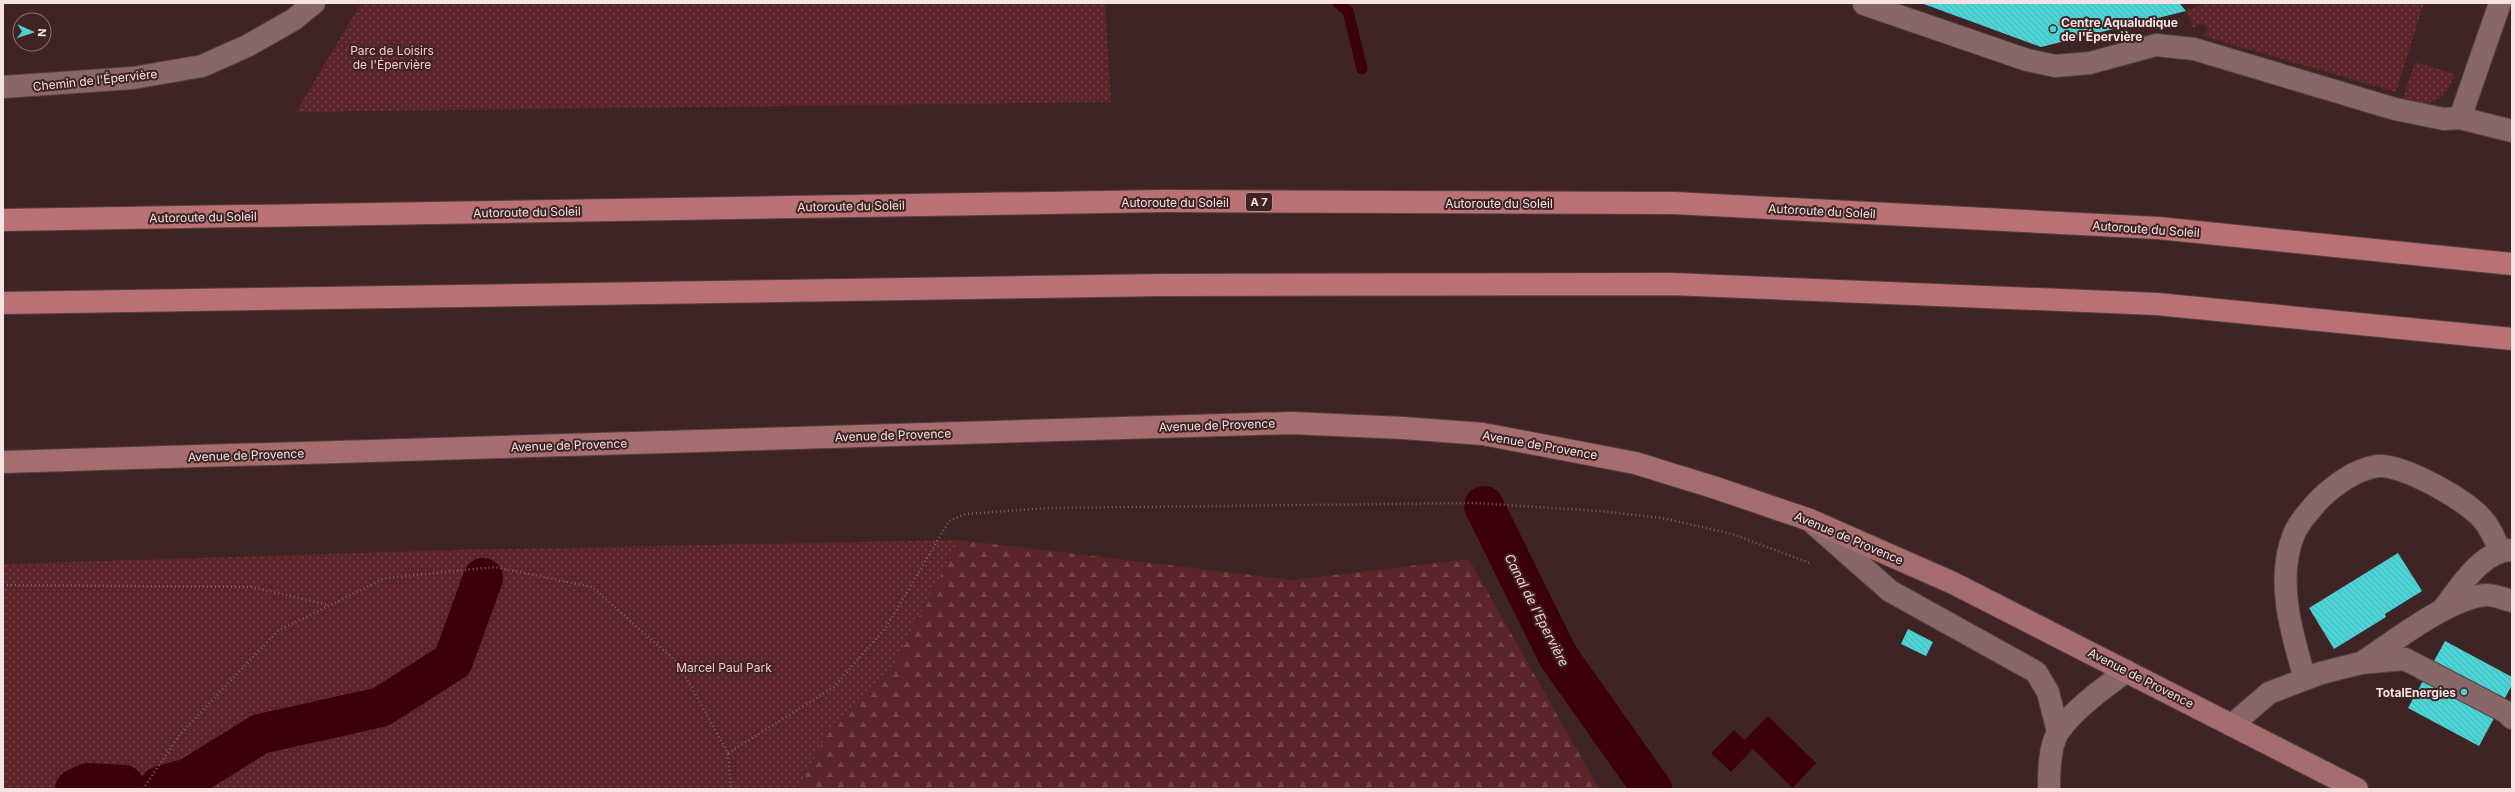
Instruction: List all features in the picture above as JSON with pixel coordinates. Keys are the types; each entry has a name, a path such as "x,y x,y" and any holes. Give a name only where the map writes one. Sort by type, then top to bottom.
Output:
{"highway":[{"name":"Autoroute du Soleil","path":"3,220 1163,201 1674,203 2158,228 2512,264"},
{"path":"3,303 1163,285 1671,284 2157,304 2512,339"}],"main road":[{"name":"Avenue de Provence","path":"3,462 1291,423 1403,428 1483,434 1635,463 1714,487 1810,520 1953,583 2357,789"}],"street":[{"name":"Chemin de l'Épervière","path":"3,87 133,78 202,66 247,46 293,20 314,3"},
{"path":"2460,118 2500,3"},
{"path":"1864,4 2027,60 2055,66 2090,63 2156,45 2194,49 2395,109 2444,119 2460,118 2512,131"},
{"path":"2305,679 2290,628 2286,573 2294,534 2311,509 2331,488 2355,474 2379,466 2406,473 2464,502 2484,521 2506,550 2476,568 2439,613"},
{"path":"1810,520 1890,591 2036,672 2048,692 2058,732"},
{"path":"2361,662 2459,602 2486,594 2512,601"},
{"path":"2232,725 2269,693 2305,679 2361,662 2405,659 2506,712 2512,718"},
{"path":"2049,789 2049,765 2058,732 2078,710 2126,671"}],"path":[{"path":"728,753 834,687 886,626 949,521 966,514 1047,508 1475,503 1600,511 1662,518 1732,534 1812,564"},
{"path":"143,789 181,733 278,630 385,578 495,567 592,587 678,663 728,753 731,789"},
{"path":"3,585 252,587 329,606"}],"green space":[{"name":"Parc de Loisirs de l'Épervière","path":"361,3 1105,3 1111,102 296,112"},
{"path":"2207,3 2424,3 2396,92 2202,36 2208,29 2201,23 2193,28 2186,11"},
{"path":"2415,62 2455,74 2446,92 2435,101 2421,103 2402,100"},
{"name":"Marcel Paul Park","path":"959,540 890,672 826,735 799,789 3,789 3,564 455,550"},
{"path":"959,540 1292,580 1469,559 1599,789 799,789 826,735 890,672"}],"shaded area":[{"path":"1768,716 1816,763 1793,788 1753,749 1731,772 1711,753 1734,730 1745,740"}],"building":[{"name":"Centre Aqualudique de l'Épervière","path":"1921,3 2179,3 2186,11 2041,47"},
{"path":"2398,553 2422,591 2385,614 2386,617 2334,649 2309,608"},
{"path":"1908,629 1933,642 1926,656 1901,644"},
{"path":"2445,641 2512,677 2512,685 2479,746 2408,708"}],"waterway":[{"path":"1338,3 1348,11 1362,69"},
{"name":"Canal de l'Epervière","path":"1484,506 1558,656 1652,789"},
{"path":"160,786 189,778 260,734 381,707 453,661 483,578"},
{"path":"75,789 88,783 124,785"}],"place":[{"name":"Centre Aqualudique de l'Épervière","path":"2053,29"},
{"name":"TotalEnergies","path":"2464,692"}]}
